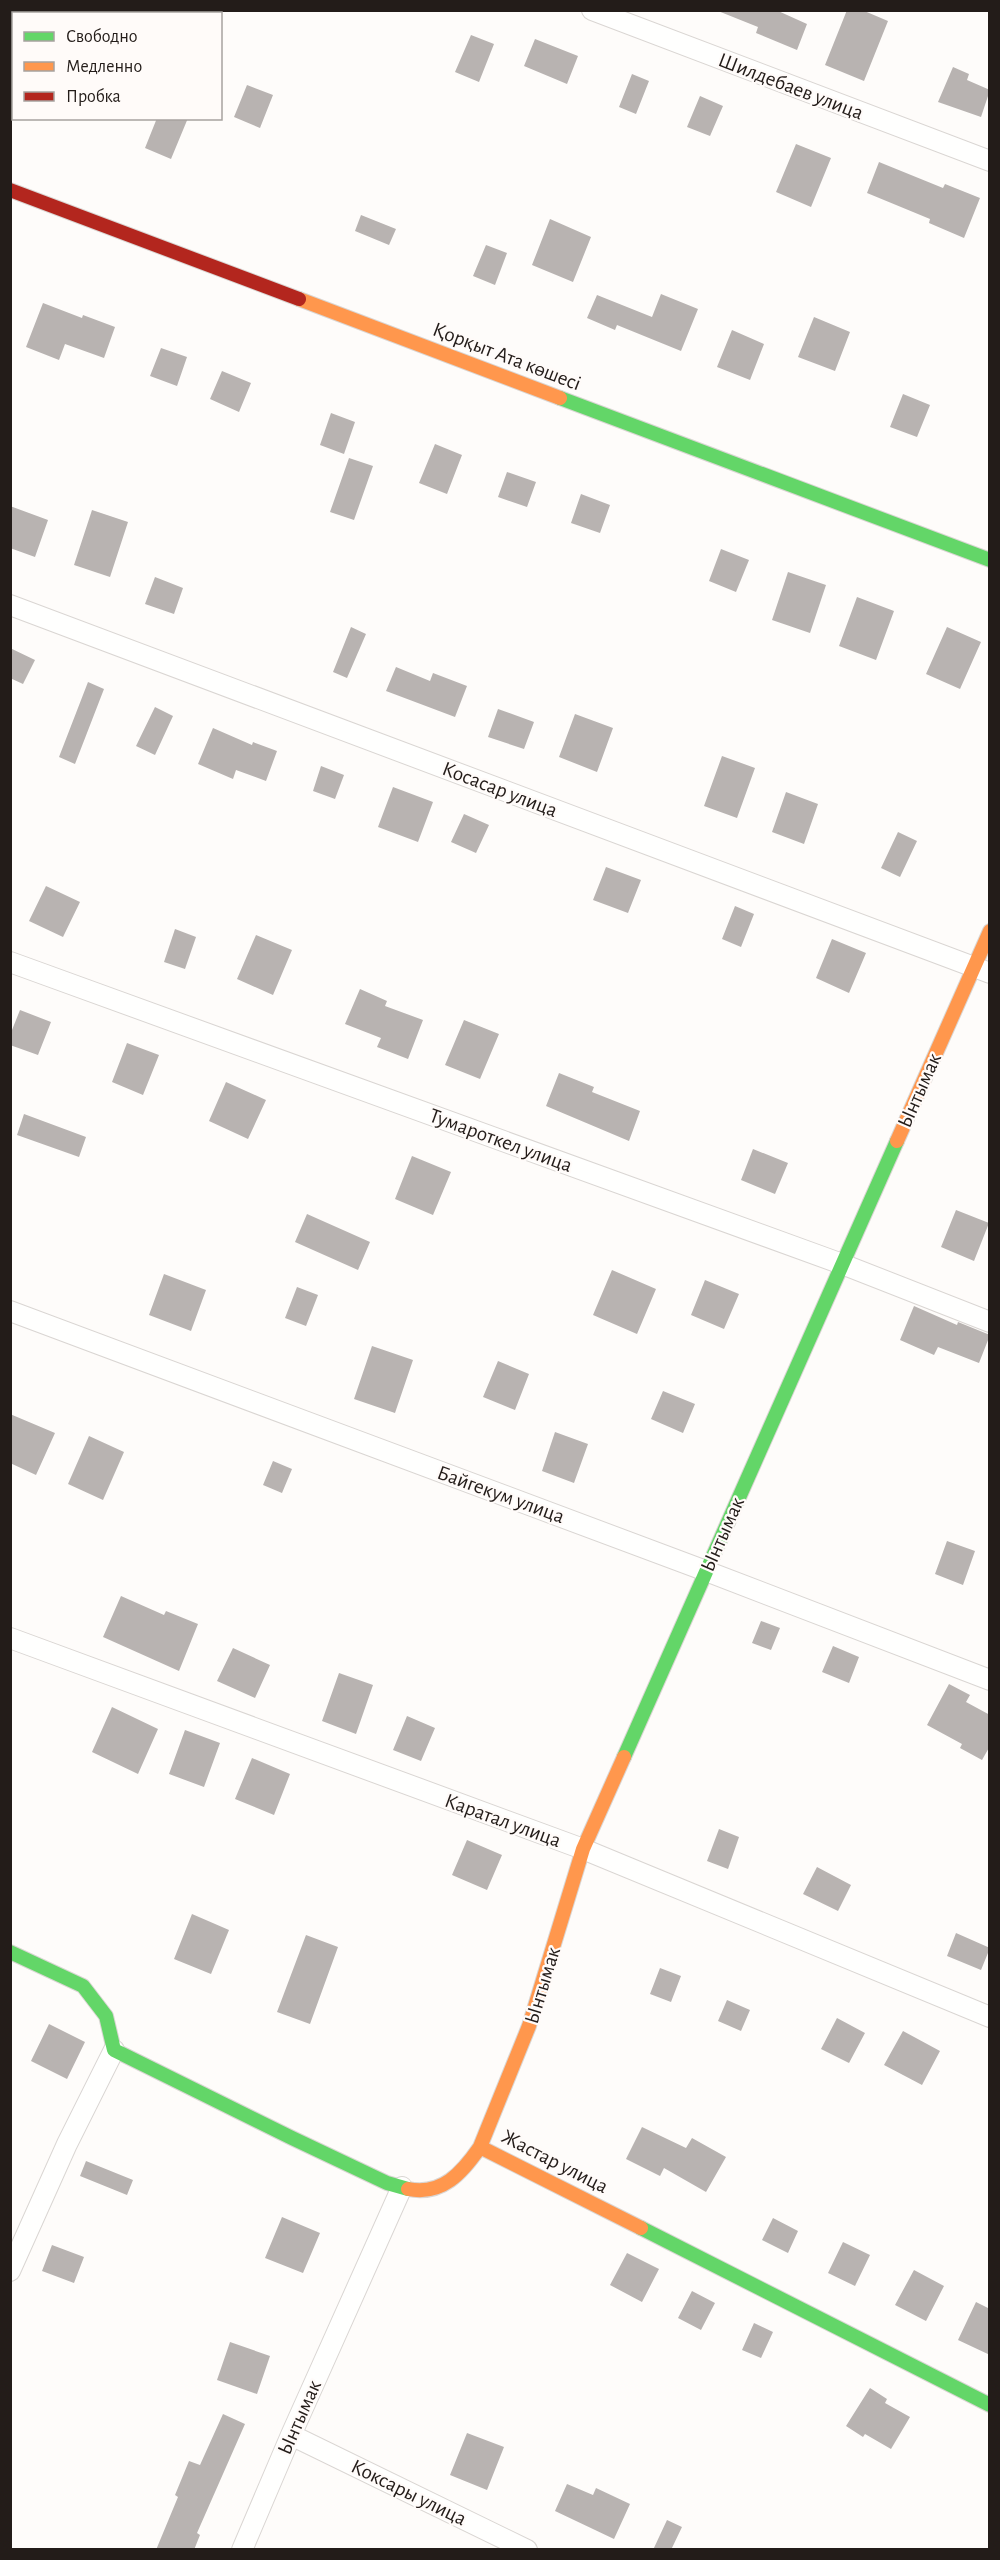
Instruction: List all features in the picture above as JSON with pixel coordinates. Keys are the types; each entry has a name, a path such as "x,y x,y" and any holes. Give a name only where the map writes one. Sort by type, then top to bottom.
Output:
{"street":[{"name":"Шилдебаев улица","path":"592,10 990,161"},
{"name":"Қорқыт Ата көшесі","path":"10,190 990,560"},
{"name":"Косасар улица","path":"10,606 982,970"},
{"name":"Ынтымак","path":"480,2147 530,2026 582,1849 842,1264 982,970 990,931"},
{"name":"Тумароткел улица","path":"10,962 842,1264 990,1322"},
{"name":"Байгекум улица","path":"10,1311 706,1570 990,1680"},
{"name":"Каратал улица","path":"10,1638 582,1849 990,2017"},
{"path":"10,1952 83,1986 106,2016 114,2050 67,2144 10,2271"},
{"name":"Жастар улица","path":"114,2050 309,2147 402,2187 425,2191 446,2185 464,2171 480,2147 990,2405"},
{"name":"Ынтымак","path":"242,2550 402,2187"},
{"name":"Коксары улица","path":"291,2435 527,2550"}],"building":[{"path":"776,10 807,24 797,50 756,33 758,27 718,11"},
{"path":"847,10 862,10 888,21 864,81 825,65"},
{"path":"471,35 494,44 479,82 455,72"},
{"path":"535,39 578,56 567,84 524,66"},
{"path":"953,67 969,74 967,80 990,90 981,117 938,102"},
{"path":"632,74 649,81 636,114 619,107"},
{"path":"247,85 273,95 260,128 234,117"},
{"path":"700,96 723,106 710,136 687,127"},
{"path":"156,120 187,120 171,159 145,148"},
{"path":"796,144 831,158 811,207 776,192"},
{"path":"879,162 943,188 945,184 980,198 964,238 929,223 930,219 867,193"},
{"path":"361,215 396,229 389,245 355,231"},
{"path":"550,219 591,237 573,282 532,265"},
{"path":"486,245 507,253 495,285 473,276"},
{"path":"661,294 698,309 681,351 617,325 615,330 587,318 597,295 652,317"},
{"path":"43,303 82,318 83,315 115,327 104,358 65,344 59,360 26,347"},
{"path":"814,317 850,332 835,371 798,357"},
{"path":"732,330 764,344 750,380 717,367"},
{"path":"161,348 187,357 177,386 150,376"},
{"path":"222,371 251,383 239,412 210,399"},
{"path":"903,394 930,405 917,437 890,427"},
{"path":"331,413 355,422 344,454 320,445"},
{"path":"435,444 462,455 447,494 419,483"},
{"path":"349,458 373,466 354,520 330,512"},
{"path":"507,472 536,482 527,507 498,497"},
{"path":"581,494 610,505 600,533 571,523"},
{"path":"10,506 48,520 35,557 10,548"},
{"path":"92,510 128,522 110,577 74,565"},
{"path":"721,549 749,560 736,592 709,581"},
{"path":"788,572 826,585 810,633 772,620"},
{"path":"155,577 183,588 174,614 145,604"},
{"path":"857,597 894,611 876,660 839,646"},
{"path":"351,627 366,634 347,678 333,672"},
{"path":"947,627 981,642 960,689 926,674"},
{"path":"10,648 35,660 23,684 10,678"},
{"path":"396,667 430,681 433,673 467,686 455,717 386,691"},
{"path":"88,682 104,689 75,764 59,757"},
{"path":"155,707 173,716 155,755 136,746"},
{"path":"498,709 534,722 524,749 488,737"},
{"path":"575,714 613,728 597,772 559,757"},
{"path":"213,728 252,745 253,742 277,751 266,781 236,770 233,779 198,764"},
{"path":"722,756 755,768 737,818 704,806"},
{"path":"321,766 344,775 335,799 313,791"},
{"path":"393,787 433,802 418,842 378,827"},
{"path":"786,792 818,804 804,844 772,832"},
{"path":"464,814 489,825 476,853 451,842"},
{"path":"898,832 917,841 900,877 881,868"},
{"path":"606,867 641,880 628,913 593,900"},
{"path":"46,886 80,902 63,937 29,921"},
{"path":"735,906 754,914 741,947 722,939"},
{"path":"175,929 196,937 185,969 164,962"},
{"path":"256,935 292,950 273,995 237,979"},
{"path":"832,939 866,953 849,993 816,978"},
{"path":"360,989 387,1001 385,1006 423,1020 408,1059 377,1047 381,1038 345,1024"},
{"path":"20,1010 51,1022 38,1055 10,1045 10,1035"},
{"path":"464,1020 499,1034 480,1079 445,1065"},
{"path":"127,1043 159,1055 143,1095 112,1082"},
{"path":"559,1073 594,1087 592,1092 640,1111 629,1141 546,1106"},
{"path":"226,1082 266,1100 248,1139 209,1121"},
{"path":"24,1114 86,1137 79,1157 17,1135"},
{"path":"753,1149 788,1163 775,1194 741,1180"},
{"path":"412,1156 451,1172 433,1215 395,1199"},
{"path":"956,1210 989,1223 974,1261 941,1247"},
{"path":"307,1214 370,1242 358,1270 295,1242"},
{"path":"612,1270 656,1289 637,1334 593,1315"},
{"path":"164,1274 206,1290 191,1331 149,1315"},
{"path":"705,1280 739,1294 724,1329 691,1315"},
{"path":"297,1287 318,1295 306,1326 285,1318"},
{"path":"914,1306 957,1325 958,1322 990,1335 979,1363 938,1347 934,1355 900,1340"},
{"path":"372,1346 413,1360 395,1413 354,1399"},
{"path":"498,1361 529,1374 515,1410 483,1397"},
{"path":"663,1391 695,1404 683,1433 651,1419"},
{"path":"10,1414 55,1433 36,1475 10,1463"},
{"path":"555,1432 588,1444 574,1483 542,1471"},
{"path":"89,1436 124,1452 103,1500 68,1484"},
{"path":"273,1461 292,1469 282,1493 263,1485"},
{"path":"947,1541 975,1551 963,1585 935,1574"},
{"path":"121,1596 164,1615 166,1611 198,1624 179,1671 103,1637"},
{"path":"761,1621 780,1628 771,1650 752,1643"},
{"path":"833,1646 859,1657 849,1683 822,1672"},
{"path":"233,1648 270,1665 255,1698 217,1681"},
{"path":"339,1673 373,1685 356,1734 322,1721"},
{"path":"949,1684 970,1695 966,1702 990,1715 990,1746 982,1760 960,1748 962,1744 927,1725"},
{"path":"112,1707 158,1729 138,1774 92,1752"},
{"path":"407,1716 435,1728 421,1761 393,1750"},
{"path":"185,1730 220,1743 204,1787 169,1774"},
{"path":"252,1758 290,1774 274,1815 235,1799"},
{"path":"719,1829 739,1837 728,1869 707,1861"},
{"path":"467,1840 502,1855 487,1890 452,1875"},
{"path":"817,1867 851,1885 838,1911 803,1894"},
{"path":"192,1914 229,1930 211,1974 174,1959"},
{"path":"956,1933 990,1948 981,1970 947,1956"},
{"path":"306,1935 338,1947 310,2024 277,2012"},
{"path":"660,1968 681,1976 671,2002 650,1994"},
{"path":"727,2000 750,2010 741,2031 718,2021"},
{"path":"837,2018 865,2033 849,2063 821,2049"},
{"path":"49,2024 85,2042 67,2079 31,2061"},
{"path":"903,2031 940,2051 922,2085 884,2065"},
{"path":"642,2127 686,2148 692,2138 726,2157 706,2192 664,2168 660,2176 626,2159"},
{"path":"86,2161 133,2180 127,2195 80,2176"},
{"path":"282,2217 320,2233 303,2273 265,2258"},
{"path":"773,2218 798,2231 788,2253 762,2240"},
{"path":"843,2242 870,2255 855,2286 828,2273"},
{"path":"52,2245 84,2257 74,2283 42,2271"},
{"path":"627,2253 659,2269 642,2302 610,2285"},
{"path":"914,2270 944,2286 926,2321 895,2305"},
{"path":"692,2291 715,2303 701,2330 678,2318"},
{"path":"976,2302 990,2309 990,2355 958,2340"},
{"path":"754,2323 773,2332 761,2358 742,2350"},
{"path":"230,2342 270,2356 257,2394 217,2380"},
{"path":"870,2388 887,2399 885,2403 910,2417 891,2449 865,2434 863,2437 846,2426"},
{"path":"223,2414 245,2424 197,2533 200,2535 194,2550 156,2550 178,2497 175,2495 189,2461 200,2465"},
{"path":"467,2433 504,2447 487,2490 450,2475"},
{"path":"567,2484 593,2495 596,2488 630,2504 614,2539 555,2511"},
{"path":"667,2520 682,2527 671,2550 653,2550"}],"traffic: fast":[{"path":"560,398 990,560"},
{"path":"624,1757 897,1141"},
{"path":"10,1952 83,1986 106,2016 114,2050 387,2183 408,2189"},
{"path":"641,2228 990,2405"}],"traffic: slow":[{"path":"299,299 560,398"},
{"path":"897,1141 990,931"},
{"path":"480,2147 529,2026 583,1849 624,1757"},
{"path":"408,2189 420,2190 441,2186 458,2174 480,2147 641,2228"}],"traffic: jam":[{"path":"10,190 299,299"}]}
